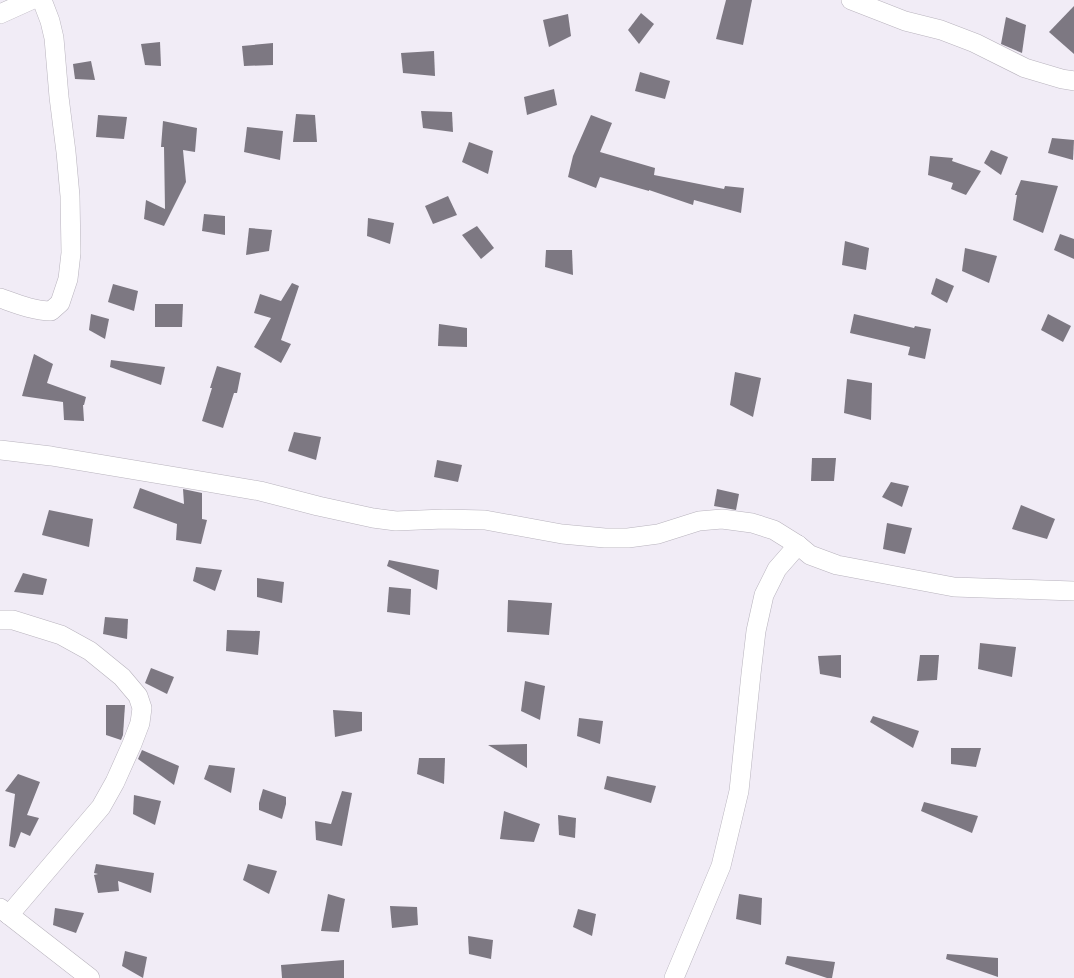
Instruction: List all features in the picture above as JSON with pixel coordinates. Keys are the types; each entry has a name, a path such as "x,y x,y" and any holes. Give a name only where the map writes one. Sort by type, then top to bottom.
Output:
{"street":[{"path":"0,14 31,0"},
{"path":"0,298 32,309 52,311 60,303 68,279 71,253 70,196 66,152 54,38 42,0"},
{"path":"851,0 905,21 942,30 975,43 1024,68 1074,81"},
{"path":"0,450 51,456 260,491 318,506 396,521 485,520 562,534 628,538 658,534 699,522 722,519 752,523 774,530 798,544 810,555 837,565 954,587 1074,591"},
{"path":"674,978 720,866 739,791 756,632 764,595 777,569 798,544"},
{"path":"0,620 13,620 61,635 90,651 122,677 138,696 142,708 140,723 132,744 115,782 101,807 4,912 90,978"}],"building":[{"path":"726,0 752,0 743,45 716,39"},
{"path":"1074,6 1074,54 1049,32"},
{"path":"641,13 654,24 639,44 628,30"},
{"path":"568,14 571,36 549,47 543,20"},
{"path":"1006,17 1026,25 1022,53 1001,44"},
{"path":"160,42 161,66 145,65 141,44"},
{"path":"273,43 273,65 244,66 242,46"},
{"path":"434,51 435,76 403,73 401,53"},
{"path":"91,61 95,80 75,79 73,64"},
{"path":"640,72 670,81 665,99 635,91"},
{"path":"554,89 557,105 527,115 524,97"},
{"path":"421,111 452,112 453,132 423,128"},
{"path":"296,114 315,115 317,142 293,142"},
{"path":"98,115 127,117 124,139 96,137"},
{"path":"591,115 612,123 600,152 655,168 654,175 724,189 725,186 744,188 741,213 694,200 693,205 649,190 600,177 596,188 568,177 573,156"},
{"path":"163,121 197,128 195,152 183,150 186,182 164,226 144,219 146,200 165,209 164,147 161,147"},
{"path":"247,127 283,131 280,160 244,152"},
{"path":"1052,138 1074,140 1073,160 1048,153"},
{"path":"469,142 493,151 488,174 462,162"},
{"path":"991,150 1008,157 1001,175 984,163"},
{"path":"930,156 953,158 952,161 981,171 966,195 951,189 953,183 928,175"},
{"path":"1021,180 1058,186 1043,233 1013,220 1017,195 1015,195"},
{"path":"448,196 457,215 433,224 425,206"},
{"path":"204,214 225,216 225,235 202,231"},
{"path":"368,218 394,223 390,244 367,236"},
{"path":"477,226 494,248 481,259 462,235"},
{"path":"249,228 272,230 269,251 246,255"},
{"path":"1060,234 1074,239 1074,259 1054,250"},
{"path":"845,241 869,248 866,270 842,265"},
{"path":"965,248 997,256 989,283 962,271"},
{"path":"546,250 572,250 573,275 545,267"},
{"path":"936,278 954,286 947,303 931,294"},
{"path":"292,283 299,286 281,340 291,344 281,363 254,347 271,318 254,313 260,294 281,301"},
{"path":"113,284 138,291 134,311 108,302"},
{"path":"155,304 183,304 182,327 155,327"},
{"path":"91,314 109,319 105,339 89,330"},
{"path":"854,314 914,328 915,326 931,329 925,359 908,355 910,347 850,333"},
{"path":"1048,314 1071,326 1063,342 1041,330"},
{"path":"439,324 467,328 467,347 438,346"},
{"path":"34,354 53,364 47,383 86,397 83,405 84,421 64,420 63,402 22,396"},
{"path":"111,360 165,367 161,385 110,367"},
{"path":"217,366 241,373 237,393 234,393 223,428 202,421"},
{"path":"735,372 761,378 753,417 730,405"},
{"path":"847,379 872,383 871,420 844,413"},
{"path":"294,432 321,437 316,460 288,451"},
{"path":"812,458 836,458 834,481 811,481"},
{"path":"437,460 462,465 458,482 434,477"},
{"path":"891,482 909,486 902,507 882,497"},
{"path":"140,488 184,504 183,489 202,493 202,519 207,520 201,544 176,540 177,524 133,508"},
{"path":"717,489 739,494 736,510 714,506"},
{"path":"1021,505 1055,519 1047,539 1012,529"},
{"path":"49,510 93,519 89,547 42,535"},
{"path":"887,523 912,528 905,554 883,549"},
{"path":"389,560 439,570 437,590 387,566"},
{"path":"196,567 222,570 215,591 193,581"},
{"path":"23,573 47,579 43,595 14,592"},
{"path":"257,578 284,582 282,603 257,597"},
{"path":"389,587 411,589 410,615 387,612"},
{"path":"508,600 552,603 549,635 507,632"},
{"path":"105,617 128,619 127,639 103,634"},
{"path":"227,630 260,631 258,655 226,651"},
{"path":"980,643 1016,647 1012,677 978,669"},
{"path":"841,655 841,678 820,674 818,656"},
{"path":"920,655 939,655 937,680 917,681"},
{"path":"151,668 174,677 167,694 145,683"},
{"path":"525,681 545,686 540,720 521,711"},
{"path":"106,705 125,705 121,740 106,735"},
{"path":"333,710 362,712 362,731 335,737"},
{"path":"873,716 919,731 913,748 870,722"},
{"path":"579,718 603,721 600,744 577,736"},
{"path":"527,744 527,768 488,745"},
{"path":"951,748 981,748 976,767 951,764"},
{"path":"142,750 179,766 174,785 138,759"},
{"path":"419,758 445,758 444,784 417,774"},
{"path":"209,765 235,768 231,793 204,779"},
{"path":"18,774 40,782 27,815 39,818 30,836 21,832 15,848 9,846 15,794 5,791"},
{"path":"607,776 656,786 651,803 604,789"},
{"path":"263,789 286,797 282,819 259,810"},
{"path":"342,791 352,793 342,846 316,840 315,821 331,824"},
{"path":"134,795 161,801 155,825 133,814"},
{"path":"924,802 978,816 972,833 921,811"},
{"path":"504,811 540,824 534,842 500,839"},
{"path":"558,815 576,818 575,838 559,835"},
{"path":"96,864 154,873 151,893 118,881 119,891 98,893 94,875 98,874 94,873"},
{"path":"248,864 277,871 269,894 243,880"},
{"path":"328,894 345,899 339,932 321,931"},
{"path":"739,894 762,898 761,925 736,919"},
{"path":"390,906 417,907 418,925 392,928"},
{"path":"55,908 84,913 76,933 53,925"},
{"path":"578,909 596,914 592,936 573,927"},
{"path":"468,936 493,940 491,959 469,954"},
{"path":"125,951 147,957 143,978 122,966"},
{"path":"947,954 998,958 998,977 946,959"},
{"path":"787,956 835,962 832,978 785,964"},
{"path":"344,960 344,978 282,978 281,965"}]}
